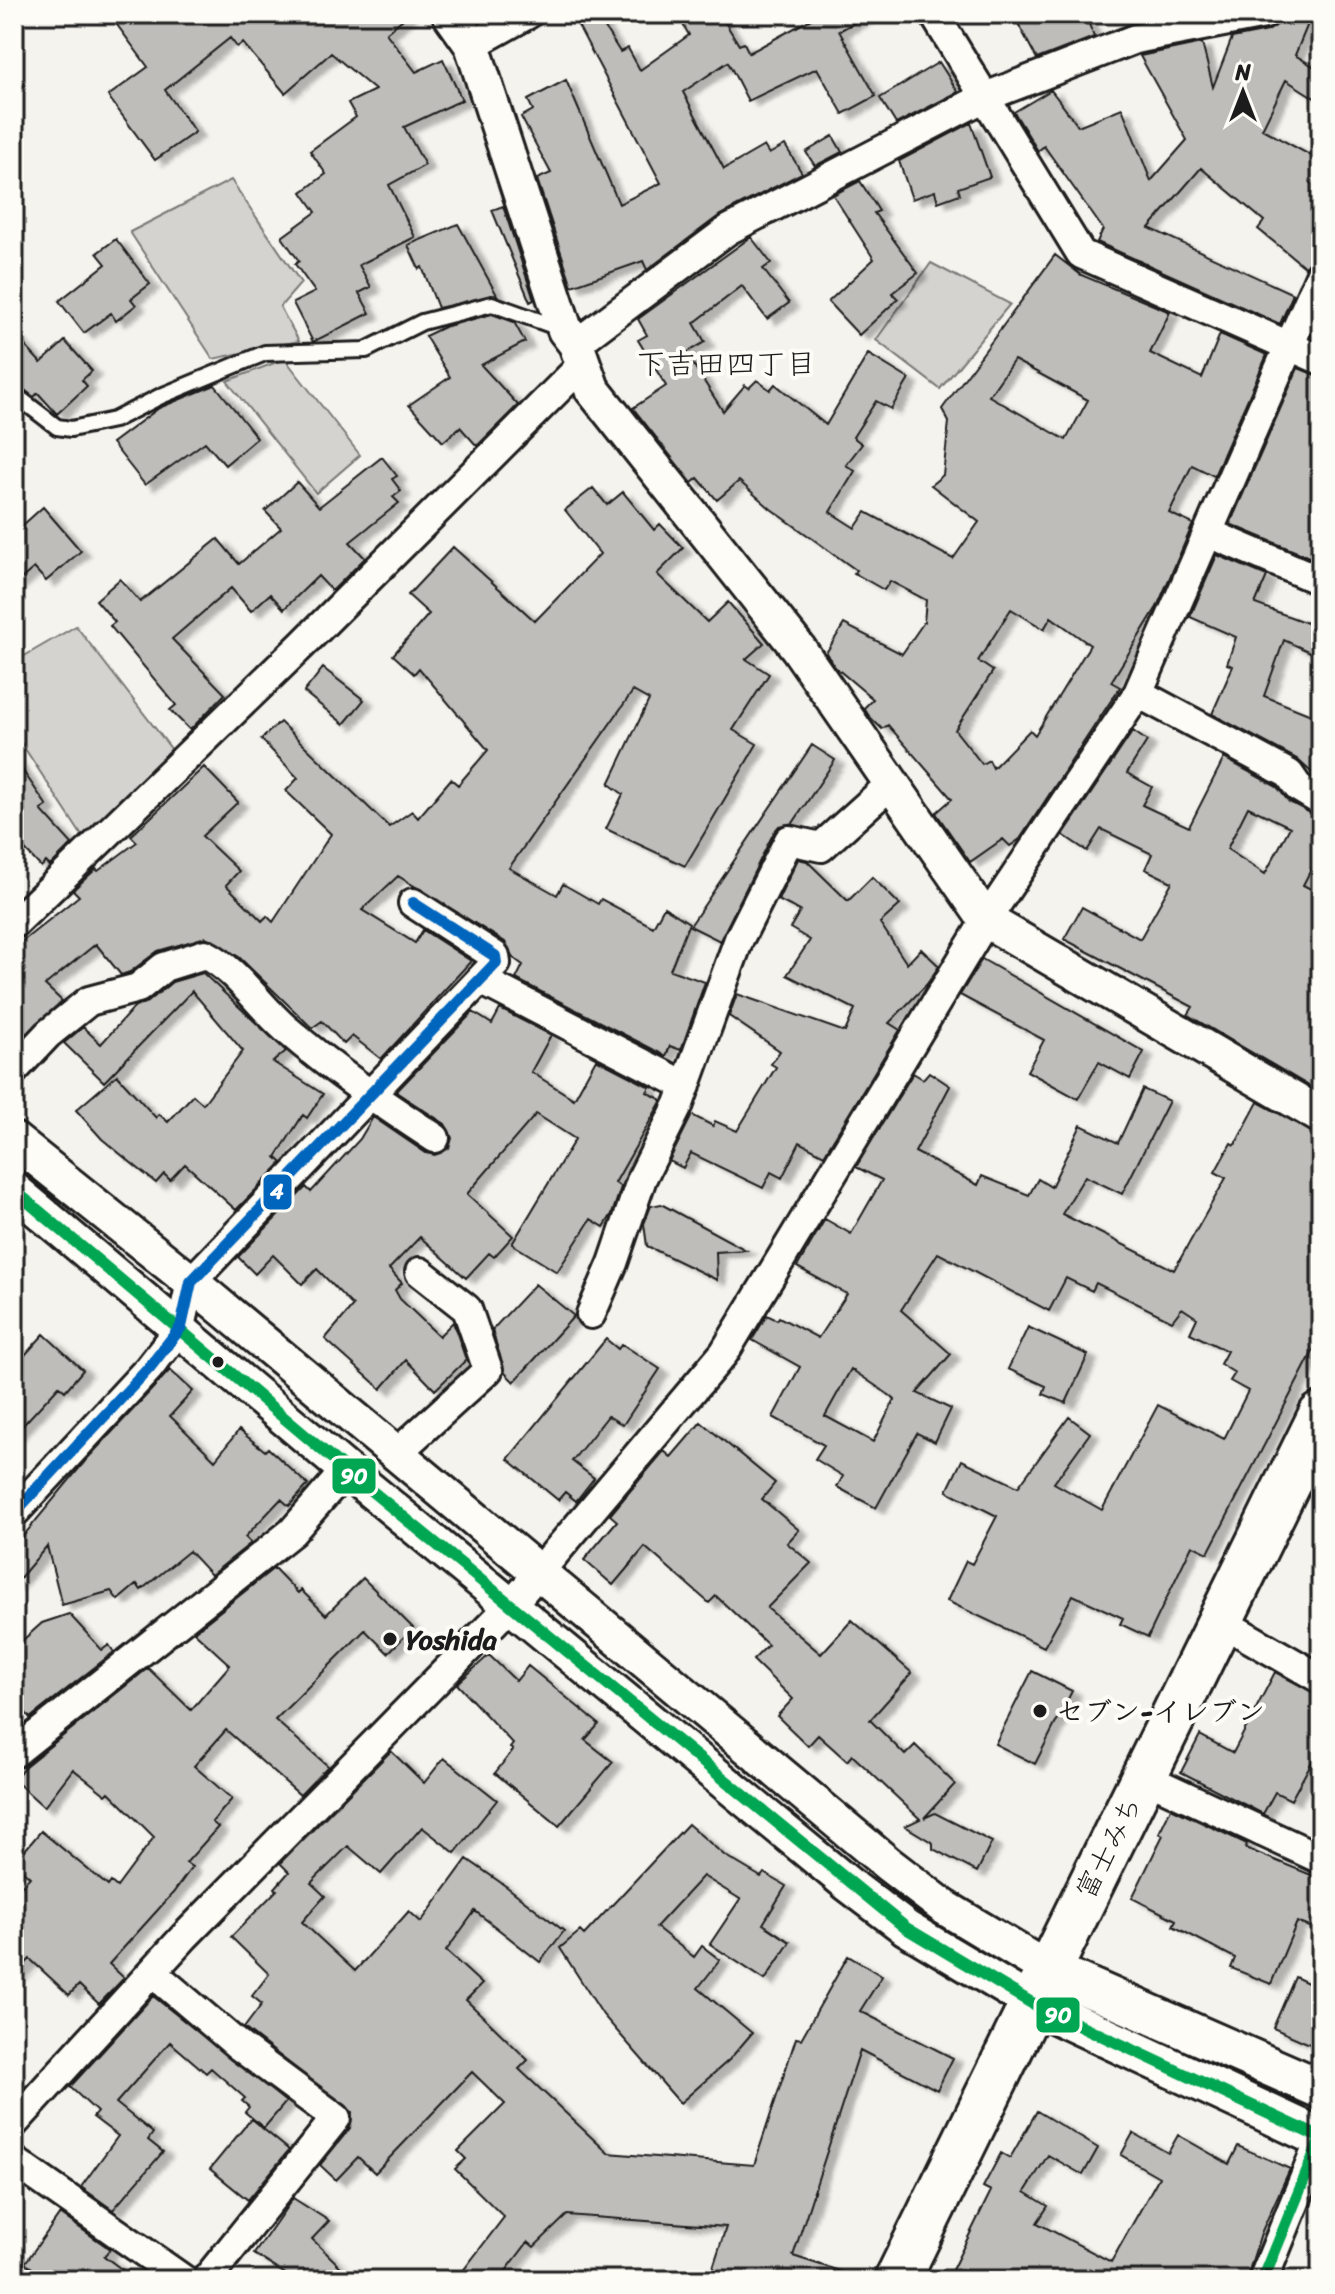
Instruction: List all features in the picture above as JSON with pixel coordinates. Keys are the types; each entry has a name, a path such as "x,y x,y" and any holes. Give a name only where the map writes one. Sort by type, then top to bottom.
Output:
{"highway":[{"name":"富士みち","path":"897,2280 1321,1415"}],"main road":[{"path":"1039,1986 1321,2089"},
{"path":"1039,1986 1321,2138"}],"street":[{"path":"450,14 472,45 592,389 798,648 986,920 1321,1116"},
{"path":"472,45 528,14"},
{"path":"934,14 1081,254 1321,360"},
{"path":"14,924 303,644 575,346 728,230 985,97 1135,39 1265,14"},
{"path":"14,2123 152,1972 512,1604 724,1353 986,920 1138,693 1291,348 1321,273"},
{"path":"1209,533 1321,581"},
{"path":"1138,693 1289,774 1298,787 1321,801"},
{"path":"591,1314 613,1263 642,1178 686,1086 739,939 789,840 821,847 892,783"},
{"path":"14,1513 149,1368 181,1327 191,1282 496,963 495,956 413,903"},
{"path":"14,1070 48,1034 89,1001 138,988 164,967 184,958 205,954 221,963 284,1028 370,1096 435,1138"},
{"path":"481,980 686,1086"},
{"path":"14,1140 191,1282 888,1864 1039,1986"},
{"path":"14,1190 181,1327 346,1470 906,1928 1039,1986"},
{"path":"397,1453 488,1370 467,1309 420,1272"},
{"path":"14,1753 292,1532 346,1470"},
{"path":"1220,1621 1321,1679"},
{"path":"1144,1777 1321,1859"},
{"path":"152,1972 239,2046 336,2118 206,2280"},
{"path":"1263,2280 1321,2138"},
{"path":"14,2161 184,2280"}],"lane":[{"path":"14,394 57,427 71,429 114,420 161,396 265,353 366,350 422,322 492,304 575,346"}],"shaded area":[{"path":"231,180 301,283 280,307 299,341 213,359 130,232"},
{"path":"931,263 1010,304 940,389 876,340"},
{"path":"285,359 360,455 316,493 227,381"},
{"path":"76,626 172,750 84,839 14,732 14,662"}],"building":[{"path":"109,14 409,14 386,33 416,72 443,59 462,100 404,127 425,165 389,185 415,237 359,265 371,287 359,293 370,313 313,342 293,303 315,292 295,264 299,261 282,237 316,212 302,192 326,174 310,151 356,117 348,103 375,90 331,53 285,93 243,43 237,47 230,38 165,90 195,132 155,160 108,96 148,67"},
{"path":"572,14 596,14 620,52 628,48 640,70 689,35 677,14 720,14 739,45 744,43 749,53 820,14 870,14 839,31 876,96 843,114 817,68 748,101 728,62 683,92 724,169 764,146 769,154 785,145 802,173 720,215 647,270 643,261 572,286 537,179 551,173 521,117 533,110 528,100 566,80 619,204 661,183"},
{"path":"1013,14 1085,14 1094,37 1037,59"},
{"path":"1310,19 1295,55 1321,71 1321,102 1286,80 1262,129 1321,161 1321,256 1312,259 1305,267 1258,229 1264,221 1201,168 1149,228 1293,294 1280,324 1097,242 1103,229 1044,146 1038,151 1014,112 1051,90 1078,126 1122,108 1151,181 1187,140 1140,56 1202,43 1213,87 1232,38 1268,31 1279,23"},
{"path":"939,62 958,92 896,124 880,98"},
{"path":"971,123 990,177 958,188 960,194 938,202 935,191 912,199 899,161"},
{"path":"833,136 842,152 815,166 806,152"},
{"path":"860,181 879,211 874,213 918,273 892,293 898,299 859,335 828,302 874,259 833,195"},
{"path":"503,206 534,300 530,302 492,210"},
{"path":"458,224 497,295 438,308 422,267 419,269 408,245"},
{"path":"751,237 771,263 763,269 789,303 767,319 742,286 694,323 705,342 686,353 723,411 745,385 749,388 757,380 770,390 775,384 826,425 868,354 909,379 891,409 876,401 853,437 862,444 846,465 855,471 830,512 855,528 866,512 953,559 979,522 931,485 943,475 949,422 942,409 1055,255 1081,275 1170,312 1150,353 1202,378 1220,334 1267,355 1214,476 1192,465 1169,513 1193,524 1157,607 1111,682 1120,687 1020,839 1010,846 1003,839 970,862 936,813 952,799 888,725 882,729 869,716 864,708 873,699 835,667 826,653 844,624 902,654 924,622 926,600 890,581 884,590 854,573 856,570 771,509 739,481 717,500 698,478 692,483 633,408 666,386 638,340 647,335 638,319","holes":["1014,360 1088,400 1066,440 989,396","1011,609 1044,629 1051,617 1090,645 1035,735 1030,730 993,768 989,760 982,764 955,730 993,671 978,661"]},
{"path":"116,239 150,284 131,299 136,305 116,321 111,313 84,333 59,301 106,264 97,253"},
{"path":"492,314 514,322 525,342 481,365 518,405 477,446 460,427 443,442 409,405 450,377 425,336 444,327"},
{"path":"14,334 41,363 65,341 92,371 82,380 87,386 57,414 38,393 34,397 14,382"},
{"path":"1298,368 1321,377 1321,562 1230,524"},
{"path":"215,385 257,438 225,465 205,442 145,485 112,443 159,408"},
{"path":"382,457 397,476 392,479 401,491 393,497 399,503 350,542 365,558 332,591 318,576 284,609 270,594 251,611 231,588 172,639 225,694 190,730 170,710 176,705 110,626 115,622 96,600 120,579 140,602 218,539 239,564 281,528 265,511 297,482 319,507"},
{"path":"593,488 607,505 623,492 654,530 660,524 683,548 657,574 707,622 728,602 764,643 746,659 769,674 733,730 757,744 685,866 606,829 623,794 609,784 649,700 633,691 509,868 557,895 563,884 598,904 601,899 653,927 664,907 689,923 670,970 705,982 681,1050 670,1046 666,1056 516,979 523,965 512,957 505,942 398,876 362,910 415,943 423,930 471,961 381,1059 352,1036 344,1044 322,1021 312,1028 239,957 206,937 158,951 121,975 96,944 45,985 62,1001 14,1045 14,948 79,896 73,890 96,869 98,871 137,842 131,836 204,767 238,802 202,836 239,871 226,885 262,921 267,916 273,922 331,834 286,791 298,778 261,739 280,722 389,827 412,811 418,818 451,779 458,785 488,750 419,668 414,674 393,655 429,614 408,595 453,547 535,621 600,554 565,510"},
{"path":"43,507 81,551 46,581 34,568 14,585 14,533"},
{"path":"1217,555 1267,576 1255,604 1321,628 1321,657 1284,640 1264,696 1321,719 1321,781 1297,759 1212,714 1233,666 1227,664 1236,637 1190,617"},
{"path":"323,668 364,700 344,724 304,692"},
{"path":"1133,731 1147,741 1127,773 1152,787 1142,805 1189,827 1224,758 1277,787 1289,802 1321,818 1321,850 1303,885 1321,894 1321,953 1313,980 1321,984 1321,1093 1188,1015 1193,1007 1064,939 1082,907 1140,939 1172,882 1145,869 1152,854 1101,829 1087,851 1063,835","holes":["1248,807 1290,827 1265,874 1227,849"]},
{"path":"812,745 835,760 793,823 779,826 774,832 720,941 690,926"},
{"path":"14,758 47,806 41,810 72,844 50,866 46,862 41,867 14,838"},
{"path":"798,859 807,861 848,901 872,877 900,905 880,923 907,964 921,949 939,966 927,984 889,1023 900,1030 824,1155 800,1142 782,1178 771,1172 763,1188 691,1153 683,1168 669,1161 692,1115 713,1126 715,1121 737,1131 776,1067 771,1064 780,1051 729,1016 737,994 845,1032 855,1009 787,975 810,940 790,928 800,911 778,900"},
{"path":"982,959 1144,1052 1130,1079 1099,1062 1078,1099 1027,1071 1044,1040 960,995"},
{"path":"203,973 286,1051 273,1062 323,1094 307,1118 303,1115 276,1157 282,1163 236,1210 185,1164 170,1180 164,1174 156,1183 102,1139 76,1110 117,1075 156,1118 159,1114 168,1122 193,1095 203,1104 243,1051 192,991 104,1082 64,1043 83,1027 101,1044 135,1006 148,1002 172,982"},
{"path":"500,1009 551,1035 531,1072 574,1099 596,1059 650,1087 647,1092 662,1100 615,1183 621,1187 612,1214 604,1227 591,1219 557,1272 512,1244 575,1139 536,1114 467,1194 513,1236 494,1257 489,1253 466,1278 420,1237 389,1269 402,1283 395,1290 400,1299 439,1336 453,1322 466,1360 435,1390 406,1360 381,1389 325,1339 353,1306 317,1269 302,1284 273,1255 255,1274 238,1257 306,1187 311,1192 360,1139 373,1117 426,1153 435,1155 449,1148 452,1138 445,1124 396,1092 473,1012 492,1024"},
{"path":"929,1072 950,1086 915,1152 978,1185 982,1176 1029,1195 1038,1179 1051,1187 1081,1125 1118,1143 1143,1089 1169,1101 1122,1194 1085,1176 1062,1214 1174,1270 1226,1178 1215,1172 1231,1143 1235,1145 1258,1102 1321,1136 1321,1336 1208,1553 1192,1545 1148,1637 1120,1624 1123,1618 1073,1595 1044,1647 947,1601 966,1561 972,1564 997,1516 947,1491 962,1460 1018,1487 1069,1417 1090,1433 1054,1483 1102,1510 1158,1405 1224,1439 1248,1391 1230,1381 1235,1373 1220,1364 1227,1351 1190,1333 1197,1318 1182,1308 1172,1321 1096,1283 1092,1291 1066,1278 1049,1311 938,1253 901,1310 951,1354 917,1393 951,1409 935,1442 917,1433 876,1508 837,1487 843,1476 815,1459 824,1445 773,1417 800,1367 752,1340 767,1315 777,1320 779,1317 818,1338 847,1294 797,1267 825,1219 851,1234 882,1180 856,1167 913,1073 923,1079","holes":["851,1369 895,1399 873,1442 825,1416"]},
{"path":"661,1204 746,1250 716,1252 717,1280 647,1246 644,1224 651,1206"},
{"path":"535,1284 574,1316 514,1382 505,1373 492,1330"},
{"path":"1028,1327 1088,1355 1066,1403 1043,1394 1046,1386 1008,1369"},
{"path":"44,1334 83,1370 65,1391 59,1386 14,1435 14,1367"},
{"path":"606,1339 618,1349 622,1344 660,1369 623,1425 608,1416 572,1461 594,1478 576,1501 565,1492 558,1500 508,1459"},
{"path":"170,1370 193,1391 170,1416 215,1460 239,1430 265,1451 268,1448 308,1485 289,1506 281,1499 245,1537 251,1543 211,1575 189,1551 141,1590 137,1584 118,1600 111,1591 62,1605 47,1546 14,1585 14,1547 86,1460"},
{"path":"701,1422 775,1483 762,1499 799,1530 787,1543 811,1563 767,1608 821,1654 852,1620 912,1673 870,1720 905,1755 915,1745 955,1784 924,1818 935,1813 992,1842 977,1872 933,1849 933,1843 905,1826 920,1819 852,1755 847,1761 818,1735 808,1746 777,1716 793,1699 753,1660 768,1645 716,1596 709,1603 645,1547 613,1585 584,1560 617,1521 610,1515 630,1491 664,1451 671,1457"},
{"path":"274,1568 298,1593 301,1590 326,1615 363,1578 413,1628 388,1653 365,1630 275,1720 328,1766 300,1795 226,1730 194,1766 232,1799 212,1822 218,1827 186,1863 192,1867 173,1893 109,1964 124,1978 99,2004 79,1985 69,1995 30,1959 14,1976 14,1894 30,1877 14,1863 41,1831 108,1886 111,1882 117,1887 154,1837 109,1792 106,1795 73,1769 44,1807 14,1780 24,1767 148,1668 191,1710 230,1665 194,1632"},
{"path":"69,1614 102,1650 109,1645 114,1652 30,1718 14,1698 14,1648 42,1623"},
{"path":"489,1655 516,1681 528,1666 599,1724 585,1740 613,1762 559,1826 495,1773 513,1750 510,1748 513,1744 457,1684"},
{"path":"1032,1671 1072,1691 1035,1764 995,1744"},
{"path":"1275,1672 1321,1696 1321,1745 1291,1800 1275,1792 1263,1814 1181,1772 1200,1735 1233,1753"},
{"path":"391,1751 424,1783 444,1758 497,1800 455,1853 422,1827 381,1874 348,1846 311,1883 325,1896 302,1922 355,1971 409,1911 421,1922 467,1859 507,1887 564,1931 540,1962 475,1911 446,1951 482,1984 466,2000 528,2060 519,2069 608,2153 754,2165 796,2038 801,2039 848,1956 882,1976 860,2011 953,2058 937,2090 860,2050 793,2256 852,2275 851,2280 709,2280 726,2227 567,2215 534,2247 528,2242 499,2280 456,2280 504,2217 455,2169 466,2159 458,2151 505,2104 472,2072 375,2173 358,2157 336,2180 320,2165 350,2128 352,2112 244,2028 262,2004 252,1996 269,1974 231,1937 277,1890 275,1888 289,1872 280,1863"},
{"path":"1171,1808 1247,1844 1245,1848 1321,1879 1321,1931 1297,1922 1271,1984 1231,1968 1235,1958 1173,1926 1176,1920 1132,1898 1163,1835 1159,1833"},
{"path":"688,1824 724,1855 761,1877 764,1873 786,1886 763,1924 790,1942 765,1980 710,1944 740,1899 703,1876 656,1927 694,1957 702,1946 720,1960 698,1988 752,2033 729,2060 680,2103 603,2015 560,1948 580,1931 584,1935"},
{"path":"1295,1977 1321,1989 1321,2049 1273,2028"},
{"path":"153,1996 286,2102 264,2128 245,2112 249,2107 242,2101 245,2098 211,2068 206,2073 170,2042 116,2103 153,2133 148,2140 163,2152 113,2210 81,2187 118,2136 93,2117 97,2112 70,2087"},
{"path":"1037,2111 1098,2148 1083,2175 1048,2155 1025,2192 1048,2206 1037,2223 1111,2262 1159,2177 1121,2155 1133,2133 1168,2153 1178,2135 1229,2164 1238,2146 1290,2169 1261,2233 1246,2280 964,2280 951,2272 991,2191 983,2187 1001,2153 1010,2158"},
{"path":"251,2119 289,2150 248,2200 210,2169"},
{"path":"293,2198 329,2221 312,2239 354,2280 295,2280 254,2254"},
{"path":"60,2214 110,2249 104,2256 136,2280 49,2280 25,2263"}],"transit line":[{"name":"4","path":"14,1513 149,1368 181,1327 191,1282 496,963 495,956 413,903"},
{"name":"90","path":"14,1190 346,1470 906,1928 1030,2002 1321,2138 1263,2280"}],"place":[{"name":"Yoshida","path":"390,1639"},
{"name":"セブン-イレブン","path":"1040,1711"}],"district":[{"name":"下吉田四丁目","path":"726,364"}]}
